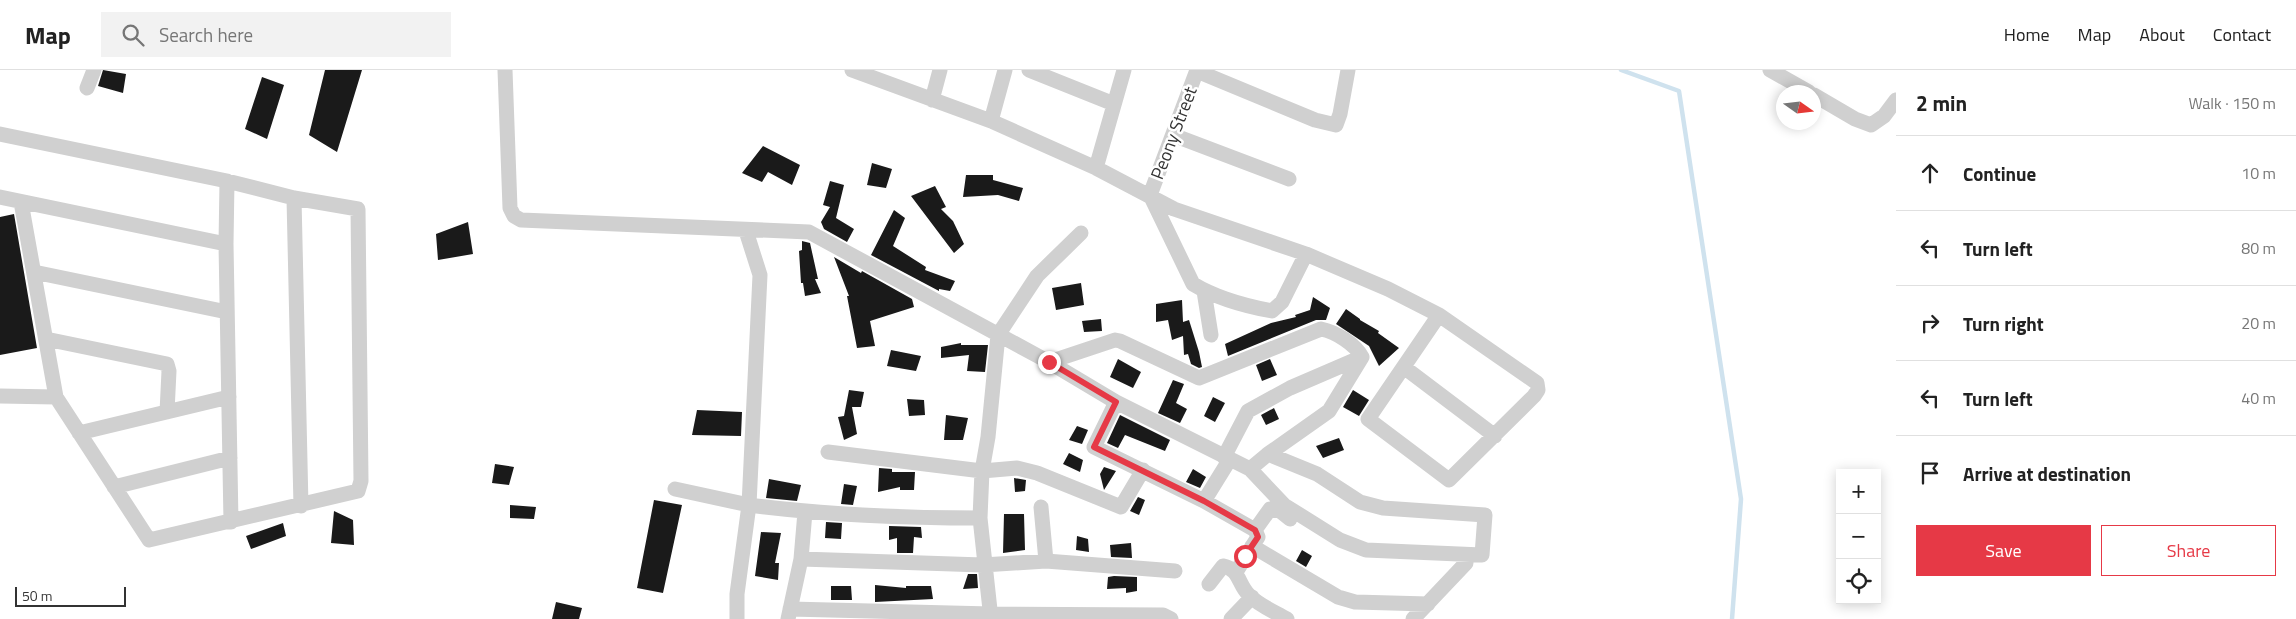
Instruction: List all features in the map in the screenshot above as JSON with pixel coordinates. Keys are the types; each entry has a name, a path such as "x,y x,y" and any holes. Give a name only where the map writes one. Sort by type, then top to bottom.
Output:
{"street":[{"path":"88,88 94,70"},
{"path":"505,70 510,208 514,216 521,220 746,231 809,232 1049,362 1116,402 1250,469 1284,505 1340,540 1366,550 1482,555 1485,515 1383,508 1360,502 1317,474 1268,454"},
{"path":"852,70 868,73 932,100 991,120 1096,168 1174,209 1306,254 1388,289 1439,315 1537,383 1538,390 1534,396 1449,480 1368,419 1405,368 1439,315"},
{"path":"932,100 940,70"},
{"path":"991,120 1005,70"},
{"path":"1029,70 1114,104"},
{"path":"1096,168 1124,70"},
{"path":"1197,70 1315,120 1336,125 1340,114 1348,70"},
{"name":"Peony Street","path":"1150,195 1197,70"},
{"path":"1770,70 1797,85"},
{"path":"1821,99 1855,119 1871,125 1884,116 1896,100"},
{"path":"0,134 227,180 294,198 358,209 360,487 356,494 149,540 56,397 21,202"},
{"path":"1173,135 1289,179"},
{"path":"227,180 226,244 231,522"},
{"path":"1150,195 1192,284 1204,291 1254,308 1272,310 1282,302 1306,254"},
{"path":"0,197 226,244"},
{"path":"294,198 301,506"},
{"path":"737,619 737,594 749,505 760,275 746,231"},
{"path":"991,617 983,565 980,518 982,470 988,437 998,335 1038,276 1081,233"},
{"path":"34,272 227,312"},
{"path":"1204,291 1211,335"},
{"path":"1049,362 1120,340 1199,378 1321,329 1329,331 1358,349 1362,357"},
{"path":"46,339 167,364 169,371 167,412"},
{"path":"1250,469 1329,411 1362,357"},
{"path":"1204,501 1227,458 1248,411 1290,388 1362,357"},
{"path":"1405,368 1494,436"},
{"path":"0,396 56,397"},
{"path":"79,433 229,397"},
{"path":"1116,402 1094,447 1204,501 1255,530 1258,537 1236,572"},
{"path":"828,452 982,470 1009,467 1037,473 1121,507 1143,470"},
{"path":"114,487 230,458"},
{"path":"675,489 749,505 805,512 899,518 980,518"},
{"path":"1041,507 1046,561"},
{"path":"1255,530 1270,509 1280,511 1296,524 1364,558 1466,563 1413,619"},
{"path":"805,512 801,559 789,614 991,617 1163,615 1171,619"},
{"path":"1252,546 1338,597 1355,602 1428,604"},
{"path":"801,559 983,565 1046,561 1175,571"},
{"path":"1209,584 1223,566 1236,572 1248,595 1287,619"},
{"path":"1231,619 1252,597"}],"building":[{"path":"103,70 126,74 123,93 98,86"},
{"path":"325,70 362,70 337,152 309,135"},
{"path":"262,77 284,85 267,139 245,129"},
{"path":"763,146 800,165 792,185 768,172 762,182 742,173"},
{"path":"872,163 892,169 886,188 867,185"},
{"path":"966,175 993,175 993,180 1023,188 1019,201 998,195 963,197"},
{"path":"830,181 844,185 836,218 854,229 847,242 824,229 821,222 830,207 823,205"},
{"path":"935,186 946,207 941,209 953,221 964,244 954,253 911,196"},
{"path":"894,210 905,218 893,246 926,267 925,270 955,281 950,291 939,289 939,291 871,255"},
{"path":"14,214 37,348 0,355 0,217"},
{"path":"468,222 473,254 438,260 436,234"},
{"path":"802,241 810,243 818,279 815,279 821,293 805,296 803,283 801,283 799,251 802,250"},
{"path":"834,257 912,299 914,307 870,321 875,346 857,348 847,296 849,296"},
{"path":"1081,283 1084,305 1056,310 1052,288"},
{"path":"1313,297 1330,308 1326,320 1316,320 1228,356 1225,344 1271,323 1296,317 1295,315 1310,310"},
{"path":"1182,300 1183,322 1189,320 1199,352 1202,367 1199,368 1191,364 1188,354 1184,355 1183,336 1172,340 1168,320 1156,322 1156,304"},
{"path":"1346,309 1379,331 1378,333 1399,348 1379,366 1369,346 1336,324"},
{"path":"1101,319 1102,331 1084,332 1082,321"},
{"path":"961,343 961,345 988,345 985,372 967,371 969,355 941,358 941,347"},
{"path":"891,350 921,356 916,371 887,366"},
{"path":"1118,359 1141,372 1133,388 1110,377"},
{"path":"1270,359 1277,375 1262,381 1256,365"},
{"path":"1173,380 1184,384 1176,403 1187,409 1180,423 1158,413"},
{"path":"849,390 864,392 861,407 852,407 857,434 844,440 838,417 844,416"},
{"path":"1353,390 1369,400 1359,416 1343,407"},
{"path":"1213,397 1225,403 1215,422 1204,416"},
{"path":"907,399 924,400 925,415 909,416"},
{"path":"1274,408 1279,419 1266,425 1261,415"},
{"path":"697,410 742,412 741,436 692,435"},
{"path":"946,415 968,418 963,440 944,440"},
{"path":"1120,415 1170,440 1165,451 1125,435 1118,448 1107,443"},
{"path":"1077,426 1088,430 1082,444 1069,440"},
{"path":"1339,438 1344,450 1323,458 1316,446"},
{"path":"1069,453 1083,460 1080,472 1063,464"},
{"path":"495,464 514,467 509,485 492,483"},
{"path":"1104,467 1116,471 1104,490 1100,474"},
{"path":"879,468 892,469 892,472 915,472 914,490 900,490 900,487 878,492"},
{"path":"1193,469 1206,477 1200,488 1186,482"},
{"path":"1014,478 1026,480 1025,491 1015,492"},
{"path":"769,479 801,485 797,501 766,498"},
{"path":"844,484 857,486 853,505 841,504"},
{"path":"1138,497 1145,500 1139,515 1130,511"},
{"path":"654,500 682,505 663,593 637,588"},
{"path":"510,505 536,507 534,519 510,518"},
{"path":"334,511 353,520 354,545 331,543"},
{"path":"1004,514 1024,514 1025,550 1003,553"},
{"path":"826,522 842,523 841,539 825,538"},
{"path":"283,523 286,536 251,549 246,536"},
{"path":"889,526 921,527 922,538 914,537 913,553 897,553 897,538 889,540"},
{"path":"761,532 781,533 775,563 779,563 778,580 755,576"},
{"path":"1077,536 1088,539 1089,552 1076,550"},
{"path":"1131,543 1132,558 1111,557 1110,545"},
{"path":"1302,550 1312,556 1306,567 1296,561"},
{"path":"968,574 977,574 978,588 963,589"},
{"path":"1108,577 1137,577 1137,591 1126,593 1126,588 1107,589"},
{"path":"875,585 906,588 906,586 931,586 933,599 875,602"},
{"path":"831,586 851,586 852,600 831,600"},
{"path":"556,602 582,608 579,619 552,619"}],"waterway":[{"path":"1621,70 1679,91 1741,499 1732,619"}],"route":[{"path":"1049,362 1116,402 1094,447 1204,501 1255,530 1258,533 1258,537 1245,556"}]}
